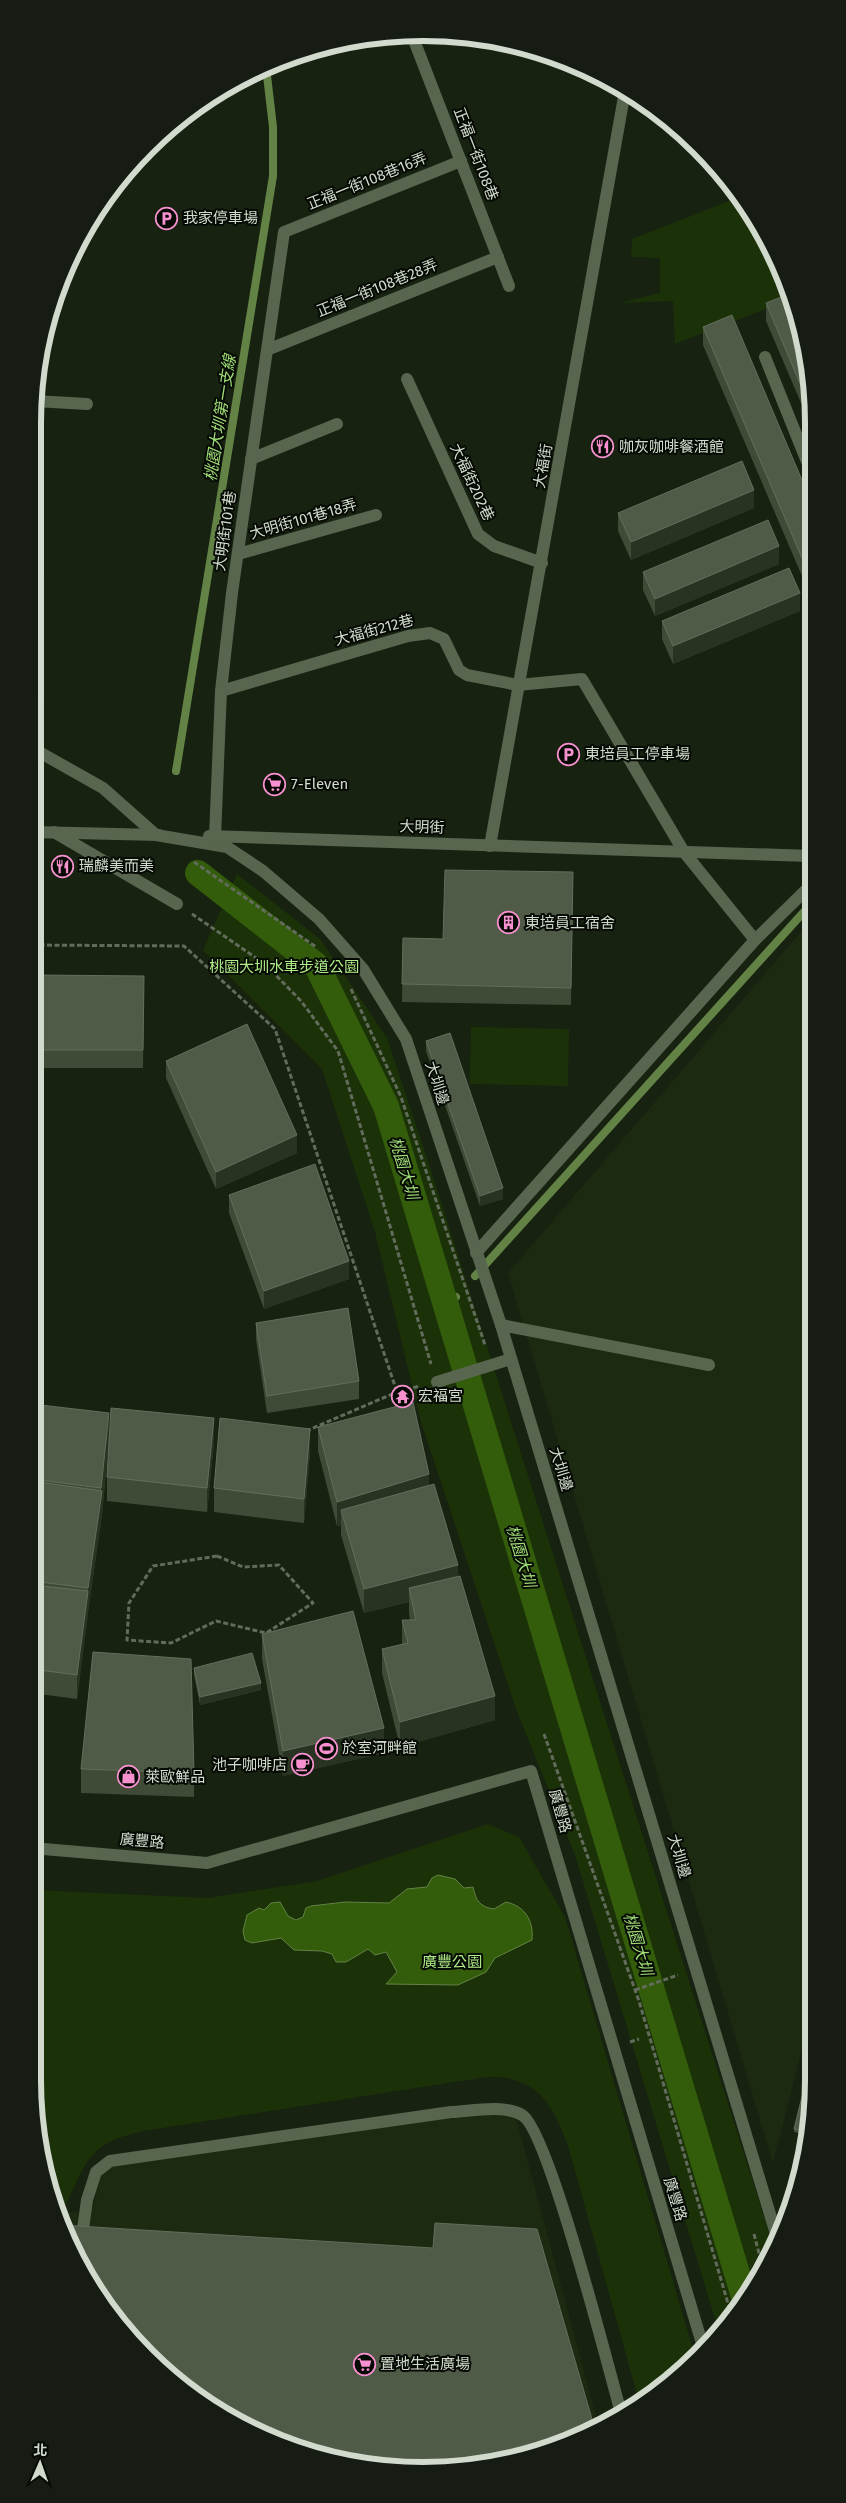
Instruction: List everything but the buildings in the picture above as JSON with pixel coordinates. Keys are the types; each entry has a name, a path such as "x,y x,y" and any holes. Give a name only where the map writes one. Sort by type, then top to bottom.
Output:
{"street":[{"name":"正福一街108巷","path":"415,41 510,286"},
{"name":"大福街","path":"490,846 624,98"},
{"name":"正福一街108巷16弄","path":"284,232 461,161"},
{"name":"大明街101巷","path":"215,837 220,691 284,232"},
{"name":"正福一街108巷28弄","path":"267,350 498,256"},
{"path":"765,357 805,457"},
{"name":"大福街202巷","path":"407,379 478,534 494,546 542,563"},
{"path":"42,401 86,404"},
{"path":"251,459 337,424"},
{"name":"大明街101巷18弄","path":"238,554 376,515"},
{"name":"大福街212巷","path":"220,691 408,636 430,633 444,639 459,670 467,675 518,685 582,679 684,852"},
{"path":"41,753 104,788 156,835"},
{"path":"53,831 177,904"},
{"name":"大明街","path":"41,832 805,856"},
{"name":"大圳邊","path":"156,835 227,847 263,871 319,920 363,969 406,1039 511,1359 775,2229"},
{"path":"684,852 755,940"},
{"path":"476,1253 755,940 805,891"},
{"path":"500,1325 708,1365"},
{"path":"437,1382 511,1359"},
{"name":"廣豐路","path":"41,1849 207,1863 531,1771 701,2341"},
{"path":"83,2229 87,2200 96,2172 110,2161 451,2112 505,2110 523,2115 534,2127 555,2182 619,2407"},
{"path":"71,2228 100,2230"}],"path":[{"path":"188,857 322,952"},
{"path":"177,904 265,964 301,1001 338,1051 437,1382 397,1392 309,1432 300,1431"},
{"path":"41,945 184,946 275,1029 397,1392"},
{"path":"347,981 401,1097 492,1366"},
{"path":"217,1556 243,1567 278,1565 313,1603 266,1634 216,1621 171,1643 127,1640 129,1603 153,1566 217,1556"},
{"path":"544,1734 636,1990 729,2307"},
{"path":"636,1990 684,1974"},
{"path":"752,2227 760,2258"}],"shaded area":[{"path":"805,927 805,2037 773,2164 508,1273"},
{"path":"438,1875 455,1879 464,1888 473,1887 477,1900 485,1907 494,1909 506,1902 518,1907 527,1915 530,1921 532,1940 495,1958 486,1972 458,1985 386,1984 397,1972 386,1952 375,1955 368,1949 346,1962 336,1962 332,1954 322,1951 294,1950 281,1938 252,1943 245,1940 243,1931 247,1915 259,1908 264,1910 271,1903 280,1902 288,1916 296,1920 303,1917 306,1908 311,1906 345,1902 389,1903 407,1889 427,1887 432,1878"},
{"name":"置地生活廣場","path":"497,2105 517,2121 597,2420 569,2433 522,2449 507,2452 146,2343 120,2312 92,2271 65,2211 91,2213 104,2167"}],"green space":[{"path":"732,200 754,232 776,277 785,302 675,344 673,301 620,303 660,293 660,258 631,257 632,239"},
{"name":"桃園大圳水車步道公園","path":"237,874 320,939 387,1038 427,1158 771,2237 754,2271 717,2324 575,1855 516,1709 421,1422 375,1232 322,1069 203,950"},
{"path":"471,1027 569,1029 568,1086 470,1084"},
{"name":"廣豐公園","path":"488,1824 519,1837 565,1917 693,2350 675,2367 637,2395 569,2149 559,2123 546,2101 537,2092 527,2085 514,2080 499,2077 460,2081 143,2131 111,2141 92,2155 66,2204 62,2204 54,2179 42,2105 41,1890 208,1898 317,1881"}],"waterway":[{"name":"桃園大圳第一支線","path":"176,771 273,176 273,127 267,75"},
{"name":"桃園大圳","path":"198,873 317,966 386,1106 742,2289"},
{"path":"475,1276 805,911"},
{"path":"446,1308 456,1297"}],"place":[{"name":"我家停車場","path":"167,218"},
{"name":"咖灰咖啡餐酒館","path":"603,447"},
{"name":"東培員工停車場","path":"569,754"},
{"name":"7-Eleven","path":"275,784"},
{"name":"瑞麟美而美","path":"63,866"},
{"name":"東培員工宿舍","path":"509,923"},
{"name":"宏福宮","path":"402,1396"},
{"name":"於室河畔館","path":"326,1748"},
{"name":"池子咖啡店","path":"303,1765"},
{"name":"萊歐鮮品","path":"129,1777"},
{"name":"置地生活廣場","path":"364,2364"}]}
